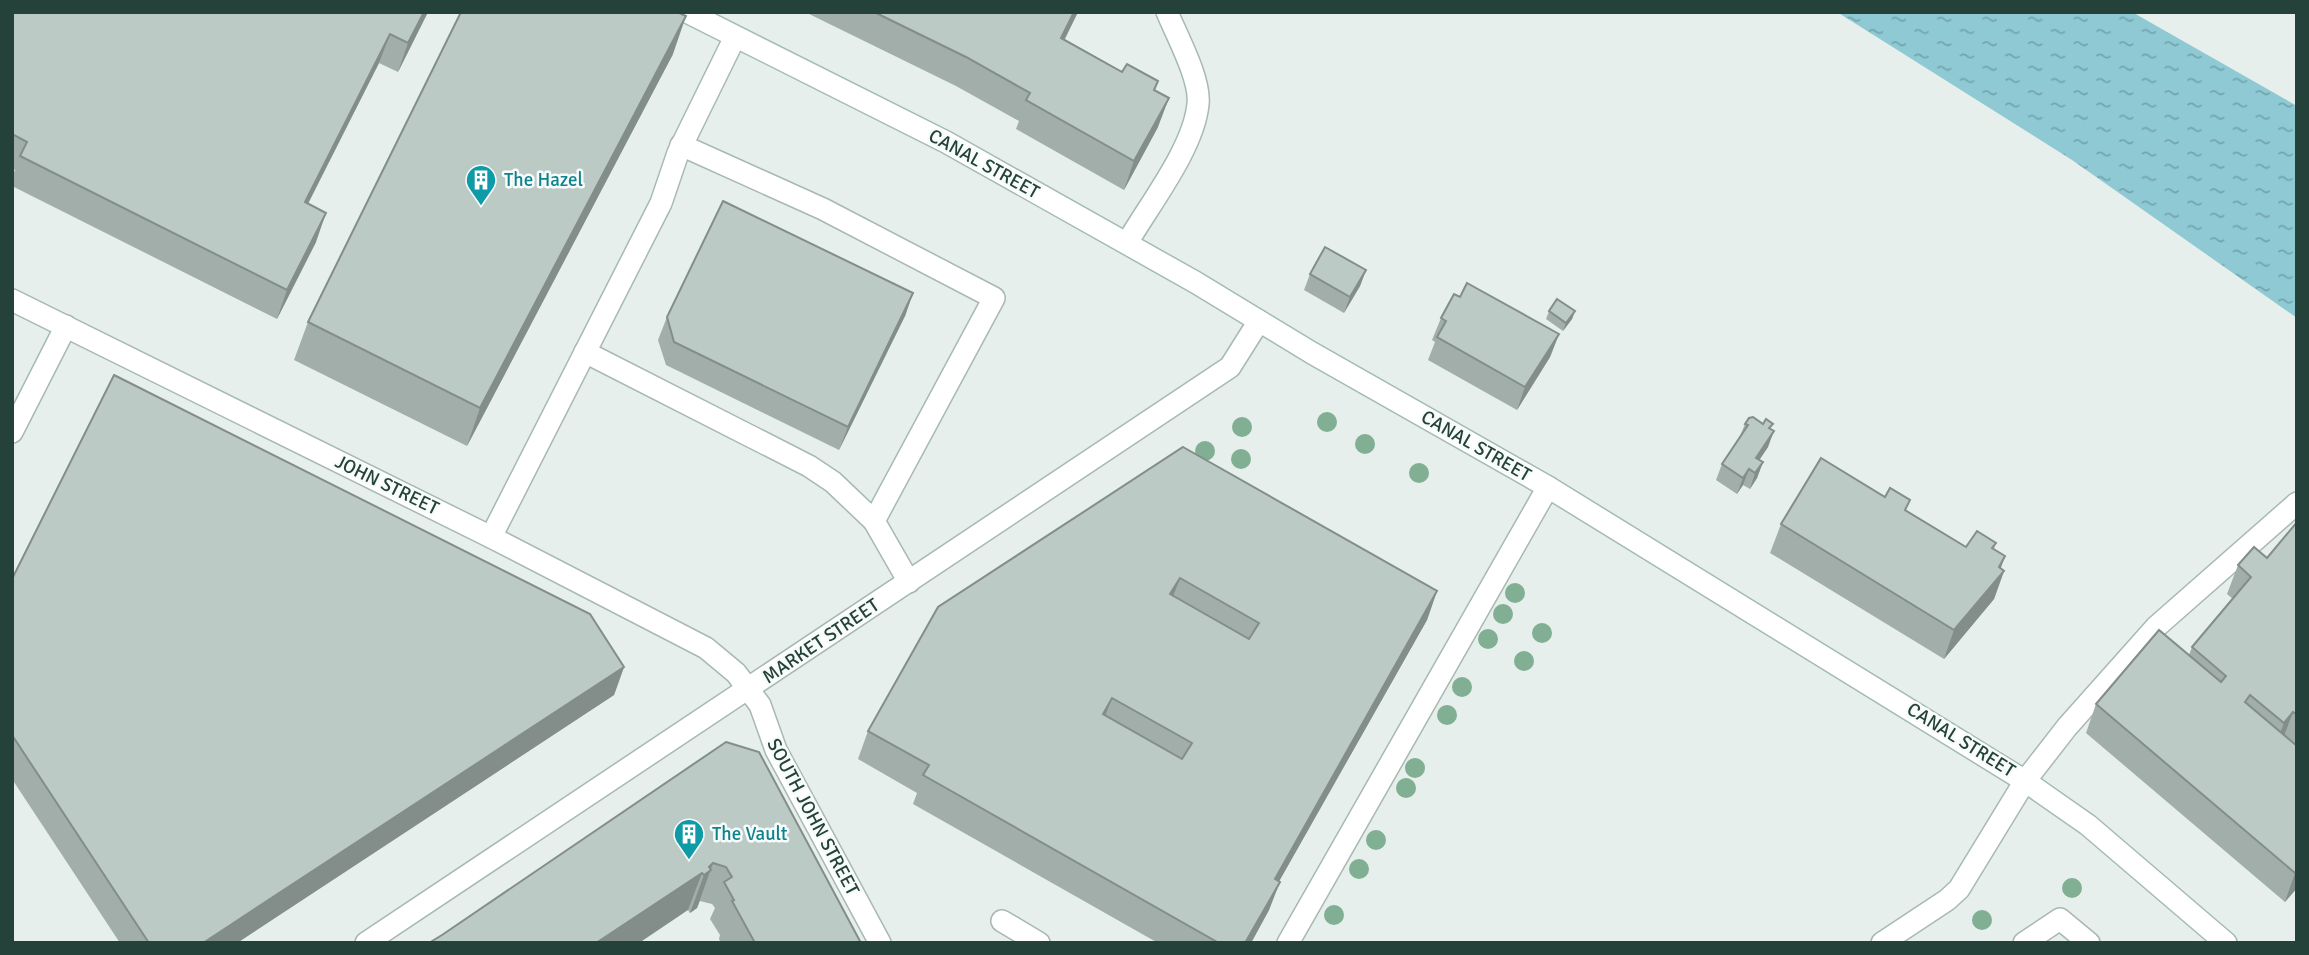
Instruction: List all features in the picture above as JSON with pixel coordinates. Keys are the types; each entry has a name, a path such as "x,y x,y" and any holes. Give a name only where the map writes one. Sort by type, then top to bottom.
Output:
{"street":[{"name":"CANAL STREET","path":"687,12 946,142 1127,243 1548,486 2025,781 2088,825 2226,943"},
{"path":"1127,243 1181,156 1198,103 1191,72 1167,12"},
{"path":"491,537 661,203 681,145 735,37"},
{"path":"681,145 823,209 994,298 874,521"},
{"name":"JOHN STREET","path":"12,300 688,636 721,659 750,689"},
{"name":"MARKET STREET","path":"366,943 1230,367 1259,321"},
{"path":"12,432 66,326"},
{"path":"585,352 809,466 833,482 874,521 909,582"},
{"path":"1287,943 1548,486"},
{"path":"1892,940 1959,889 2025,781 2067,727 2156,627 2295,504"},
{"name":"SOUTH JOHN STREET","path":"750,689 760,705 776,750 880,943"},
{"path":"2024,943 2060,919 2089,943"},
{"path":"1002,921 1039,943"}],"water":[{"path":"1837,12 2132,12 2297,106 2297,318 2072,160"}],"building":[{"path":"12,12 424,12 408,43 390,34 305,202 326,213 287,290 20,156 27,142 12,134"},
{"name":"The Hazel","path":"461,12 677,12 686,16 480,408 308,322"},
{"path":"874,12 1074,12 1061,38 1122,72 1127,64 1158,81 1154,90 1169,98 1134,161 1026,100 1030,93 966,57"},
{"path":"723,201 913,293 848,427 674,342 667,317"},
{"path":"1325,247 1366,270 1350,297 1310,274"},
{"path":"1467,283 1559,334 1525,387 1437,337 1446,321 1441,318 1454,294 1460,297"},
{"path":"1557,299 1575,311 1566,323 1549,311"},
{"path":"114,375 590,614 624,667 203,943 149,943 12,735 12,579"},
{"path":"1753,417 1763,424 1766,419 1773,424 1769,428 1774,431 1756,458 1763,462 1755,473 1749,469 1743,478 1722,464 1748,425 1745,424"},
{"path":"1183,447 1437,591 1275,879 1280,882 1245,943 1219,943 923,775 929,765 868,731 938,607","holes":["1180,578 1259,623 1249,639 1170,594","1112,698 1192,743 1182,759 1103,714"]},
{"path":"1821,458 1885,497 1890,488 1910,500 1905,510 1966,547 1977,531 1996,543 1992,548 2005,556 1999,567 2004,571 1954,630 1781,524"},
{"path":"2297,522 2297,715 2293,712 2284,723 2250,695 2245,702 2297,746 2295,873 2096,704 2159,630 2221,682 2226,676 2192,647 2251,577 2238,565 2254,547 2267,558"},
{"name":"The Vault","path":"726,742 759,752 861,943 755,943 724,882 732,877 726,867 713,863 709,867 711,870 704,875 702,873 596,943 429,943 442,935"}],"place":[{"name":"The Hazel","path":"481,207"},
{"name":"The Vault","path":"689,861"}]}
